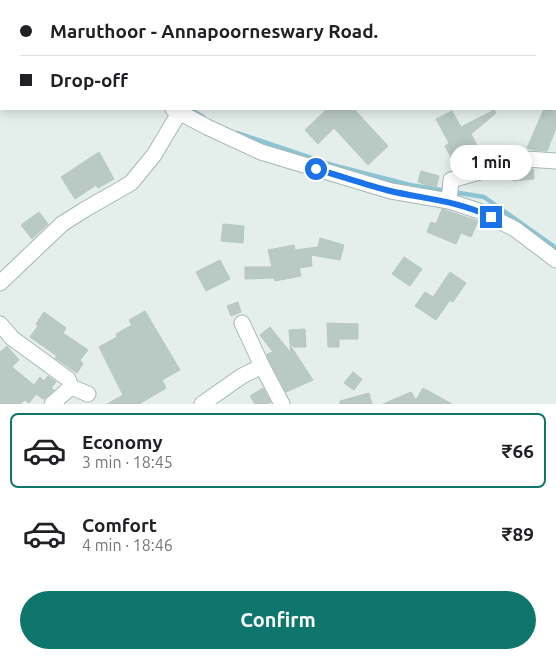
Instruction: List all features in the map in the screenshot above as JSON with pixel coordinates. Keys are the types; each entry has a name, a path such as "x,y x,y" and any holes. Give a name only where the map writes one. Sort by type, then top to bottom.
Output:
{"street":[{"path":"0,284 62,224 131,183 154,155 176,111 260,152 391,191 448,201 479,211 515,229 556,260"},
{"path":"448,201 451,180 526,159 556,161"},
{"path":"242,323 282,404"},
{"path":"0,324 12,338 68,379 72,387 88,394"},
{"path":"202,404 242,376 262,366"},
{"path":"52,404 72,387"}],"building":[{"path":"326,110 355,110 388,146 368,165 334,128 318,144 305,130"},
{"path":"494,110 496,113 471,134 481,153 456,166 445,146 449,143 436,119 452,111 461,127"},
{"path":"544,110 556,110 556,128 547,151 527,148"},
{"path":"99,152 114,179 98,188 96,185 75,199 61,177"},
{"path":"527,168 533,169 534,179 513,181 512,173"},
{"path":"421,171 439,176 436,188 418,182"},
{"path":"442,209 478,221 471,237 461,233 456,244 427,232 431,222 436,224"},
{"path":"39,212 48,224 32,239 21,225"},
{"path":"223,224 244,226 243,243 221,241"},
{"path":"320,238 344,245 340,260 311,255 312,266 299,268 301,276 275,281 274,278 245,279 245,267 272,267 268,250 294,245 295,250 318,247"},
{"path":"404,257 422,269 410,286 392,274"},
{"path":"220,260 230,279 206,291 196,272"},
{"path":"450,272 466,283 453,302 450,300 436,320 415,306 425,292 433,297"},
{"path":"238,302 241,312 231,316 227,306"},
{"path":"145,311 180,370 162,380 166,388 139,404 107,404 123,395 99,347 117,337 116,334 132,325 129,320"},
{"path":"44,312 66,328 63,333 88,350 80,360 83,364 77,373 30,337 38,326 36,324"},
{"path":"327,323 358,324 358,339 339,339 339,347 328,347"},
{"path":"270,327 291,353 290,345 313,380 286,392 268,358 267,354 273,352 260,335"},
{"path":"305,329 306,347 294,347 290,344 289,330"},
{"path":"7,346 19,360 12,367 34,385 40,377 44,381 48,376 56,382 51,388 54,390 45,398 43,399 36,394 29,403 25,400 20,404 0,404 0,352"},
{"path":"353,372 362,379 354,390 344,383"},
{"path":"263,388 271,403 255,404 250,396"},
{"path":"423,388 452,404 383,404 411,392 416,400"},
{"path":"369,393 372,404 340,404 340,401"}],"waterway":[{"path":"192,110 203,117"},
{"path":"237,133 332,165 410,185 484,197 556,248"}],"route":[{"path":"316,169 391,191 448,201 491,217"}]}
